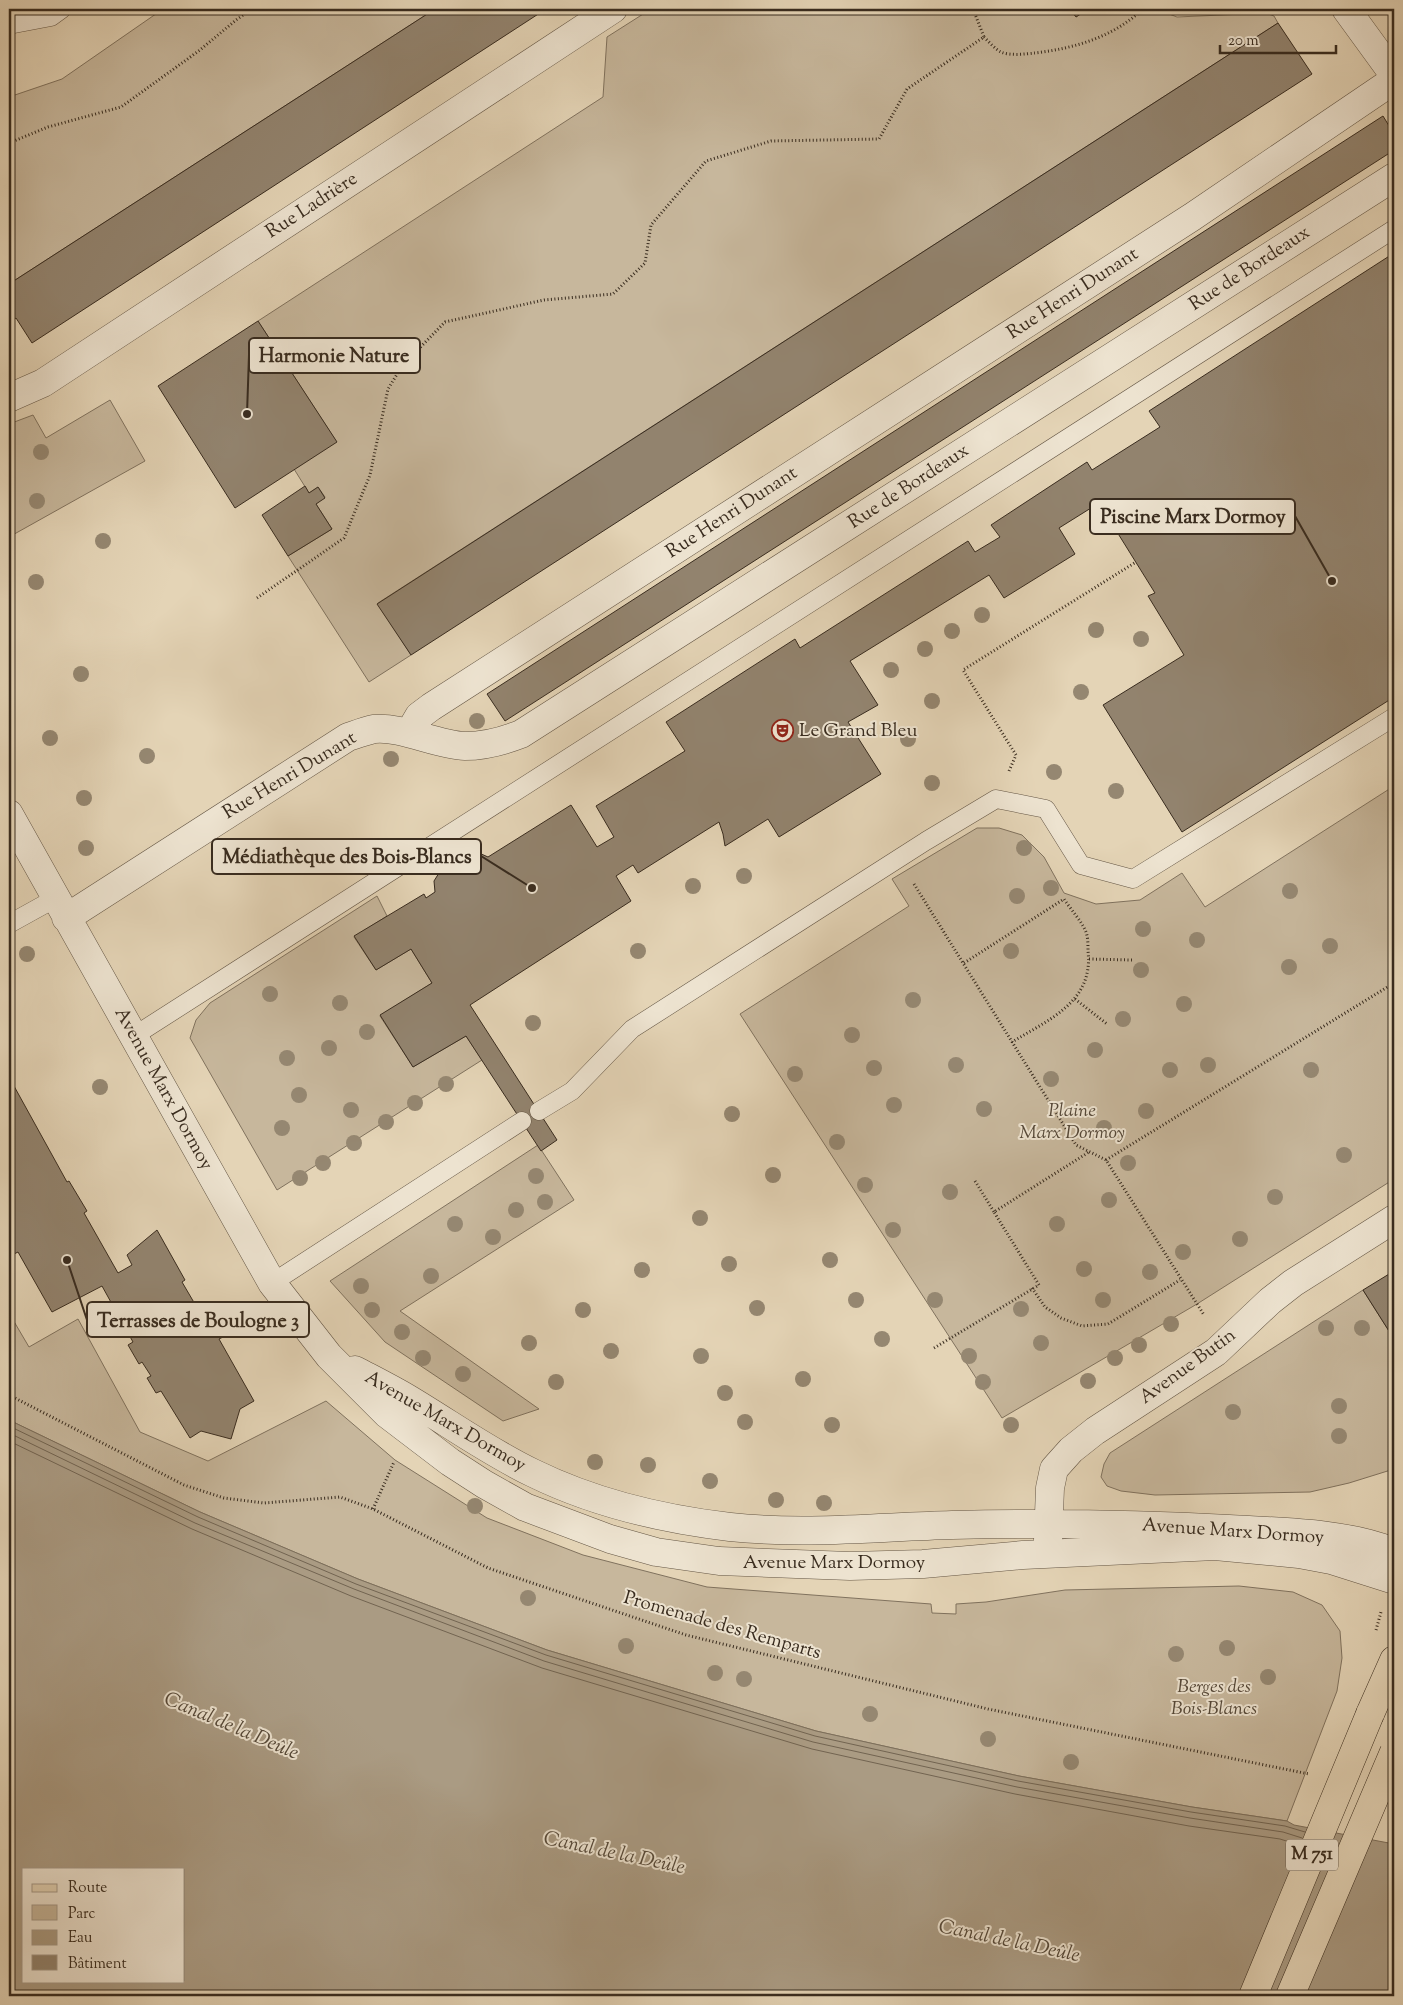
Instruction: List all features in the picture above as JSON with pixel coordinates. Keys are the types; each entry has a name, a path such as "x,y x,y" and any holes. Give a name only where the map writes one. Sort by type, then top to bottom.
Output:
{"main road":[{"name":"M 751","path":"1253,1996 1394,1660"},
{"name":"M 751","path":"1290,1996 1394,1752"}],"street":[{"name":"Rue Ladrière","path":"9,398 42,383 613,9"},
{"path":"1346,9 1394,75"},
{"name":"Rue Henri Dunant","path":"61,908 348,737 376,729 409,733 420,716 431,707 1184,222 1394,80"},
{"name":"Rue de Bordeaux","path":"409,733 463,746 483,746 521,734 1394,177"},
{"name":"Avenue Marx Dormoy","path":"9,814 272,1283 329,1356 386,1414 450,1462 525,1507 610,1539 656,1552 688,1558 754,1564 850,1566 923,1564 1048,1554 1215,1546 1299,1554 1332,1560 1394,1580"},
{"name":"Avenue Butin","path":"1048,1554 1050,1488 1054,1469 1071,1450 1095,1431 1216,1352 1270,1301 1293,1283 1394,1219"},
{"name":"Avenue Marx Dormoy","path":"329,1356 408,1398 470,1438 532,1473 574,1491 649,1514 732,1527 767,1530 1049,1523 1298,1532 1375,1544 1394,1552"}],"lane":[{"path":"9,25 51,17 62,9"},
{"path":"134,1036 1394,229"},
{"path":"539,1111 572,1091 632,1029 898,858 996,799 1046,809 1081,865 1133,879 1394,717"},
{"path":"9,924 61,908"},
{"path":"272,1283 522,1121"}],"path":[{"path":"9,143 48,127 122,107 252,9"},
{"path":"973,9 984,37 1002,53 1026,54 1065,49 1094,41 1131,20 1143,9"},
{"path":"257,598 344,538 370,475 388,389 402,366 445,322 544,300 613,294 645,263 651,225 706,161 771,141 879,140 908,89 984,37"},
{"path":"996,799 1016,755 963,670 1136,562"},
{"path":"898,858 1076,1145 1106,1160 1180,1280 1223,1345"},
{"path":"964,962 1064,899 1086,932 1089,959 1082,988 1076,999 1062,1011 1012,1042"},
{"path":"1089,959 1132,960"},
{"path":"1106,1160 1394,982"},
{"path":"1076,999 1107,1024"},
{"path":"994,1212 1089,1152"},
{"path":"934,1348 1039,1285 975,1181"},
{"path":"1032,1288 1045,1307 1061,1318 1082,1326 1108,1324 1180,1280"},
{"name":"Promenade des Remparts","path":"9,1395 184,1485 224,1498 264,1503 340,1497 373,1509 488,1568 686,1635 988,1709 1295,1770 1313,1776"}],"green space":[{"path":"163,9 435,9 9,284 9,97 62,79"},
{"path":"651,9 1070,9 1076,17 1088,9 1156,9 1177,17 1266,13 1274,16 1278,23 378,603 411,655 369,682 288,556 332,529 316,504 325,497 318,487 309,493 294,469 336,441 258,321 603,97 607,37"},
{"path":"110,400 145,461 9,537 9,424 33,415 46,438"},
{"name":"Plaine Marx Dormoy","path":"1394,786 1394,1179 1197,1304 1002,1418 740,1014 909,906 892,879 977,828 999,828 1022,835 1044,857 1064,893 1096,904 1140,900 1182,873 1205,907"},
{"path":"377,896 387,916 354,937 376,970 411,949 432,983 380,1016 413,1067 466,1036 482,1060 277,1190 190,1038 196,1020 210,1003"},
{"path":"538,1145 574,1200 400,1311 539,1409 503,1421 385,1342 330,1281"},
{"path":"1363,1290 1394,1339 1394,1469 1349,1483 1310,1492 1155,1495 1121,1491 1107,1486 1101,1477 1104,1464 1110,1453"},
{"name":"Berges des Bois-Blancs","path":"9,1313 29,1347 78,1319 140,1432 208,1461 326,1401 395,1460 487,1518 583,1555 707,1587 931,1604 932,1613 956,1614 956,1604 986,1602 1065,1590 1239,1586 1293,1592 1322,1605 1340,1631 1342,1658 1337,1691 1287,1821 1192,1807 1019,1776 816,1731 547,1650 358,1579 200,1512 9,1420"}],"water":[{"name":"Canal de la Deûle","path":"9,1420 200,1512 358,1579 547,1650 816,1731 1019,1776 1192,1807 1287,1821 1294,1825 1394,1844 1394,1996 18,1996 9,1989"}],"building":[{"path":"435,9 546,9 32,343 16,318 9,323 9,284"},
{"path":"1070,9 1088,9 1076,17"},
{"path":"1278,23 1312,74 411,655 377,604"},
{"path":"1383,116 1394,134 1394,165 1388,154 505,721 487,694"},
{"path":"1394,253 1394,697 1182,832 1103,705 1184,655 1148,596 1155,593 1099,503 1059,528 1075,554 1004,598 989,575 850,661 878,705 848,722 881,774 779,837 768,819 725,846 719,822 638,873 633,865 616,876 631,901 470,1005 557,1140 541,1151 466,1036 413,1067 380,1015 432,983 411,949 376,970 354,936 424,894 426,898 435,892 434,881 449,857 479,853 488,857 571,805 597,847 614,837 596,806 685,751 666,722 795,639 800,648 968,541 975,552 1000,537 991,525 1087,462 1092,470 1160,427 1149,411"},
{"path":"258,321 337,442 235,508 158,386"},
{"path":"305,486 309,493 318,487 325,498 316,504 332,529 288,556 262,515"},
{"path":"9,1077 67,1182 69,1181 87,1211 84,1213 118,1273 132,1265 127,1255 157,1230 185,1280 182,1282 199,1311 205,1308 211,1317 223,1337 219,1339 254,1401 240,1409 231,1439 201,1431 190,1438 161,1391 156,1393 147,1378 151,1376 142,1362 139,1364 128,1345 133,1342 102,1286 52,1312 18,1252 14,1254 9,1245"},
{"path":"1394,1271 1394,1339 1363,1290"}],"place":[{"name":"Harmonie Nature","path":"247,414"},
{"name":"Piscine Marx Dormoy","path":"1332,581"},
{"name":"Le Grand Bleu","path":"783,731"},
{"name":"Médiathèque des Bois-Blancs","path":"532,888"},
{"name":"Terrasses de Boulogne 3","path":"67,1260"}]}
